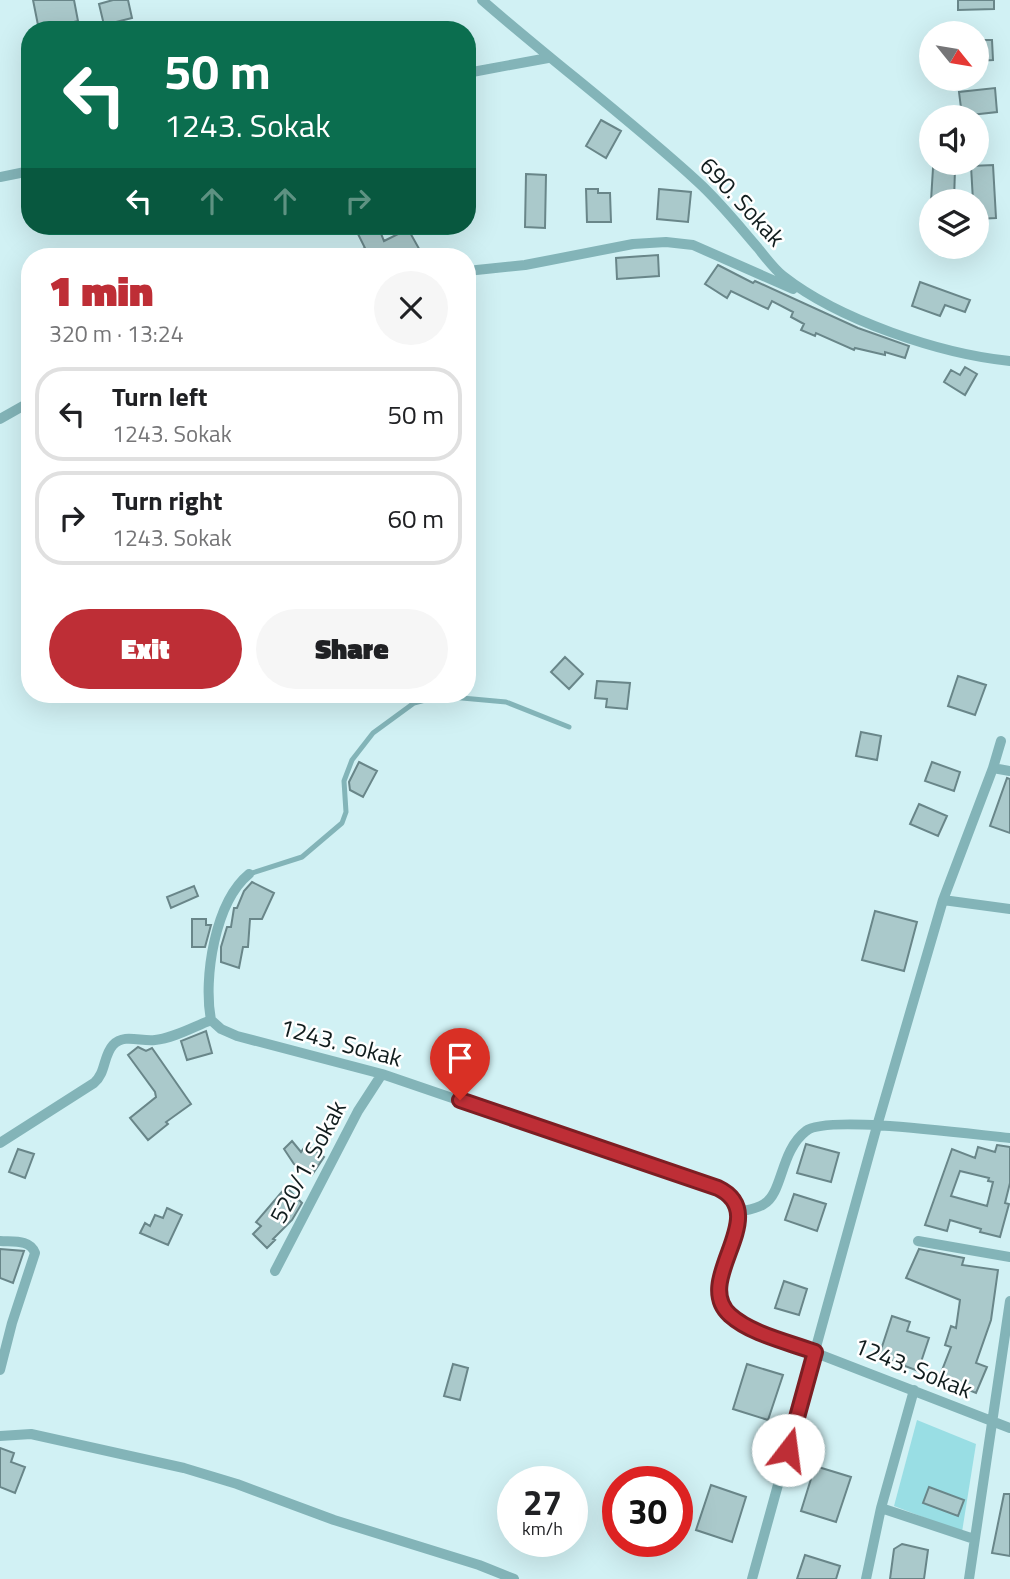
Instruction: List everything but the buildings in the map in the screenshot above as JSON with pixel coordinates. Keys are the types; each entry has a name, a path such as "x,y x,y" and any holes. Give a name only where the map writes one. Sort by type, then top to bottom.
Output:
{"street":[{"name":"690. Sokak","path":"482,0 698,182 781,275 821,302 902,336 974,356 1010,361"},
{"path":"476,71 548,58"},
{"path":"0,177 21,173"},
{"path":"476,270 525,265 632,244 666,242 693,245 821,302"},
{"path":"0,419 21,407"},
{"path":"752,1579 877,1126 943,900 1001,741"},
{"path":"993,768 1010,771"},
{"path":"0,1143 98,1080 108,1052 115,1042 130,1038 161,1039 211,1020 208,997 217,927 232,895 242,880 250,874"},
{"path":"943,900 1010,908"},
{"name":"1243. Sokak","path":"211,1020 221,1029 237,1036 382,1074 718,1188 731,1197 738,1212 738,1221 719,1284 721,1302 731,1316 759,1331 1010,1428"},
{"name":"520/1. Sokak","path":"275,1271 358,1111 382,1074"},
{"path":"738,1212 762,1205 771,1198 785,1157 808,1129 818,1125 877,1126 1010,1138"},
{"path":"0,1241 27,1243 33,1247 35,1253 0,1370"},
{"path":"918,1241 1010,1257"},
{"path":"969,1579 1010,1300"},
{"path":"866,1579 881,1508 914,1390"},
{"path":"0,1436 31,1434 184,1468 237,1484 334,1520 479,1565 514,1579"},
{"path":"881,1508 974,1539"}],"lane":[{"path":"476,699 506,702 569,727"},
{"path":"250,874 302,857 342,823 346,812 344,781 352,760 373,733 414,703"}],"shaded area":[{"path":"917,1420 976,1444 962,1532 894,1506"}],"route":[{"path":"460,1100 718,1188 731,1197 736,1204 738,1221 719,1284 725,1310 738,1321 759,1331 815,1352 788,1450"}]}
